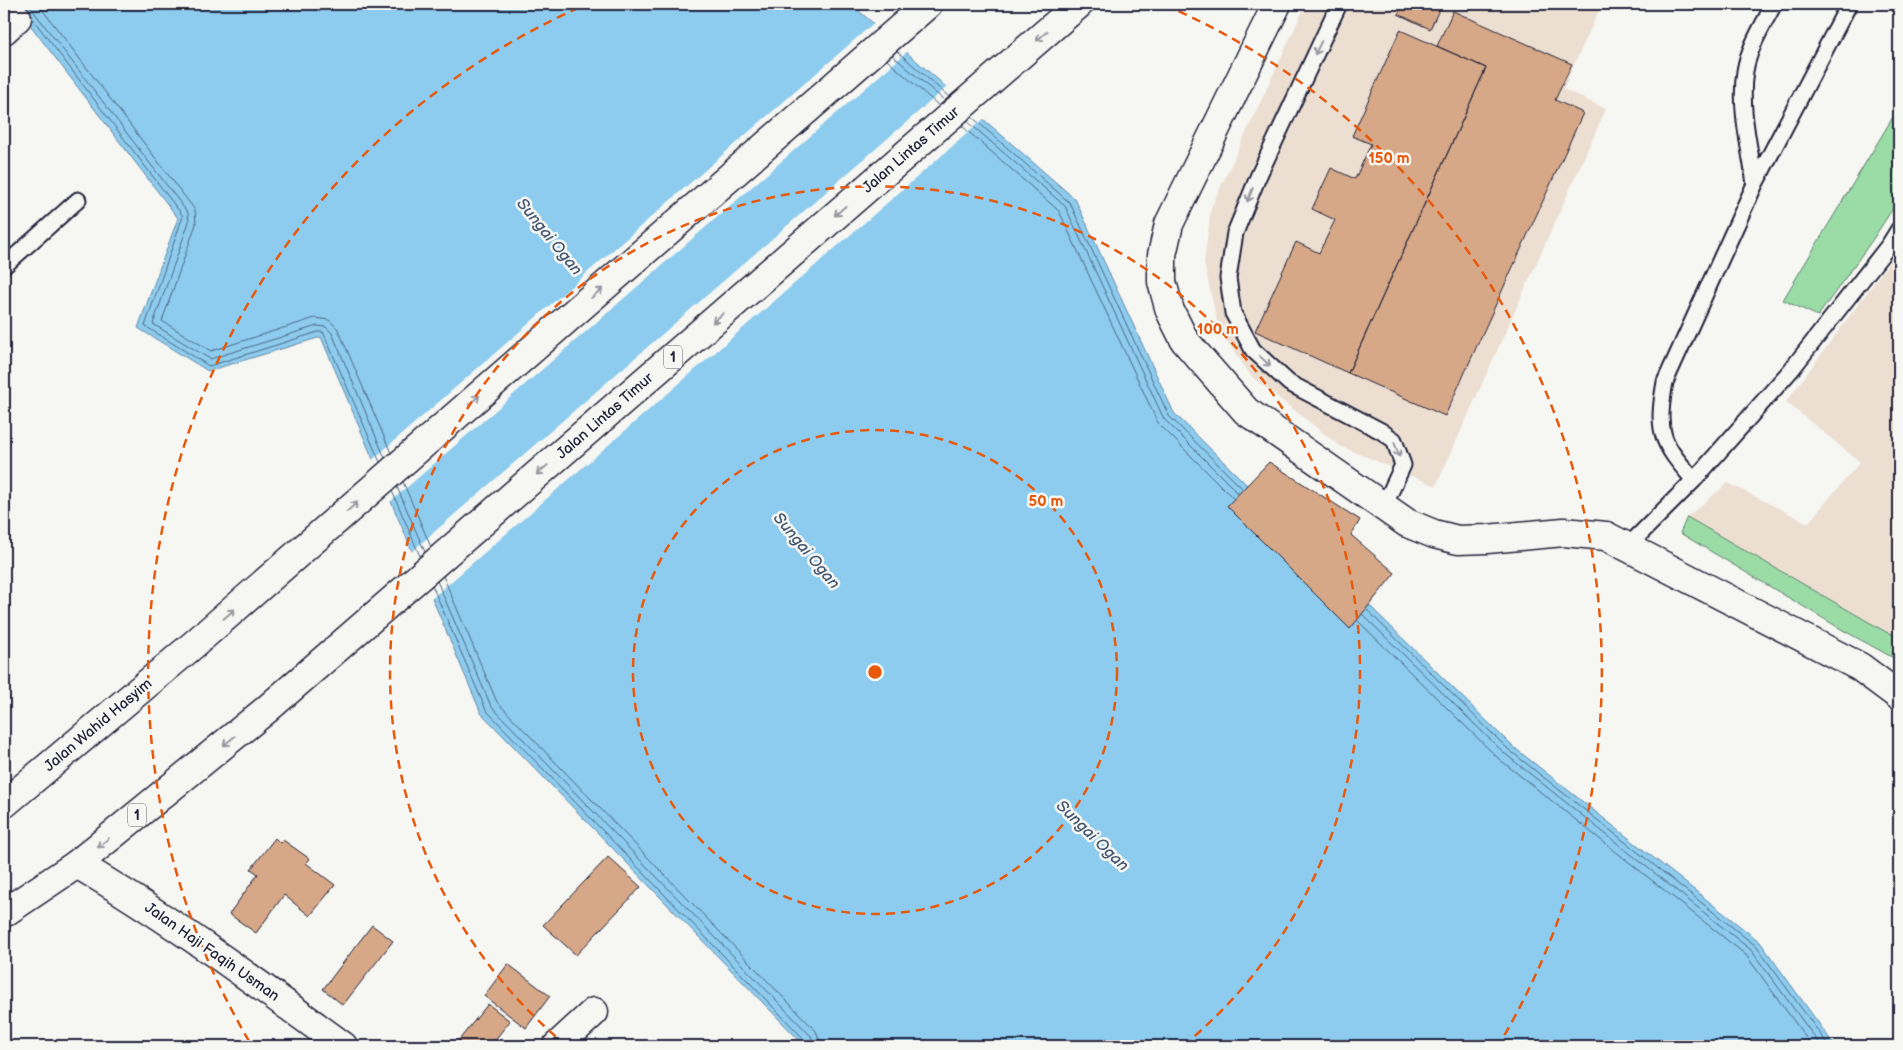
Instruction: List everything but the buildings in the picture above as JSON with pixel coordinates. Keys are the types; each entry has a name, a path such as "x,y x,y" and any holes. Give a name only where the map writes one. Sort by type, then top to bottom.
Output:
{"main road":[{"name":"Jalan Wahid Hasyim","path":"4,804 192,646 928,4"},
{"name":"Jalan Lintas Timur","path":"77,864 266,710 1079,4"},
{"path":"1277,4 1169,224 1162,256 1162,282 1170,311 1185,341 1246,410 1383,508 1407,522 1434,534 1458,540 1564,532 1606,536 1860,667 1899,696"},
{"name":"1","path":"4,913 77,864"},
{"name":"Jalan Haji Faqih Usman","path":"77,864 147,906 223,958 342,1046"},
{"path":"557,1046 594,1012"}],"lane":[{"path":"1339,4 1241,217 1235,233 1228,278 1233,313 1253,350 1289,383 1381,431 1394,440 1403,465 1383,508"},
{"path":"1755,184 1744,111 1745,72 1751,49 1774,4"},
{"path":"1694,480 1672,455 1663,437 1660,408 1665,382 1755,184 1849,4"},
{"path":"4,266 78,200"},
{"path":"1628,546 1694,480 1791,370 1889,245 1899,229"}],"shaded area":[{"path":"1306,4 1602,4 1563,89 1606,109 1436,486 1340,446 1252,377 1219,330 1204,263 1211,208"},
{"path":"1899,249 1899,636 1886,632 1687,517 1728,483 1808,523 1860,462 1786,402"}],"green space":[{"path":"1899,107 1899,199 1818,316 1783,300"},
{"path":"1687,517 1886,632 1899,636 1899,661 1841,629 1680,533"}],"water":[{"name":"Sungai Ogan","path":"14,4 851,4 1075,199 1174,413 1511,745 1760,942 1835,1046 805,1046 481,713 321,337 208,371 138,328 178,218"}],"pier":[{"path":"875,22 908,51 389,503 371,461"},
{"path":"948,86 985,118 430,600 410,553"}]}
